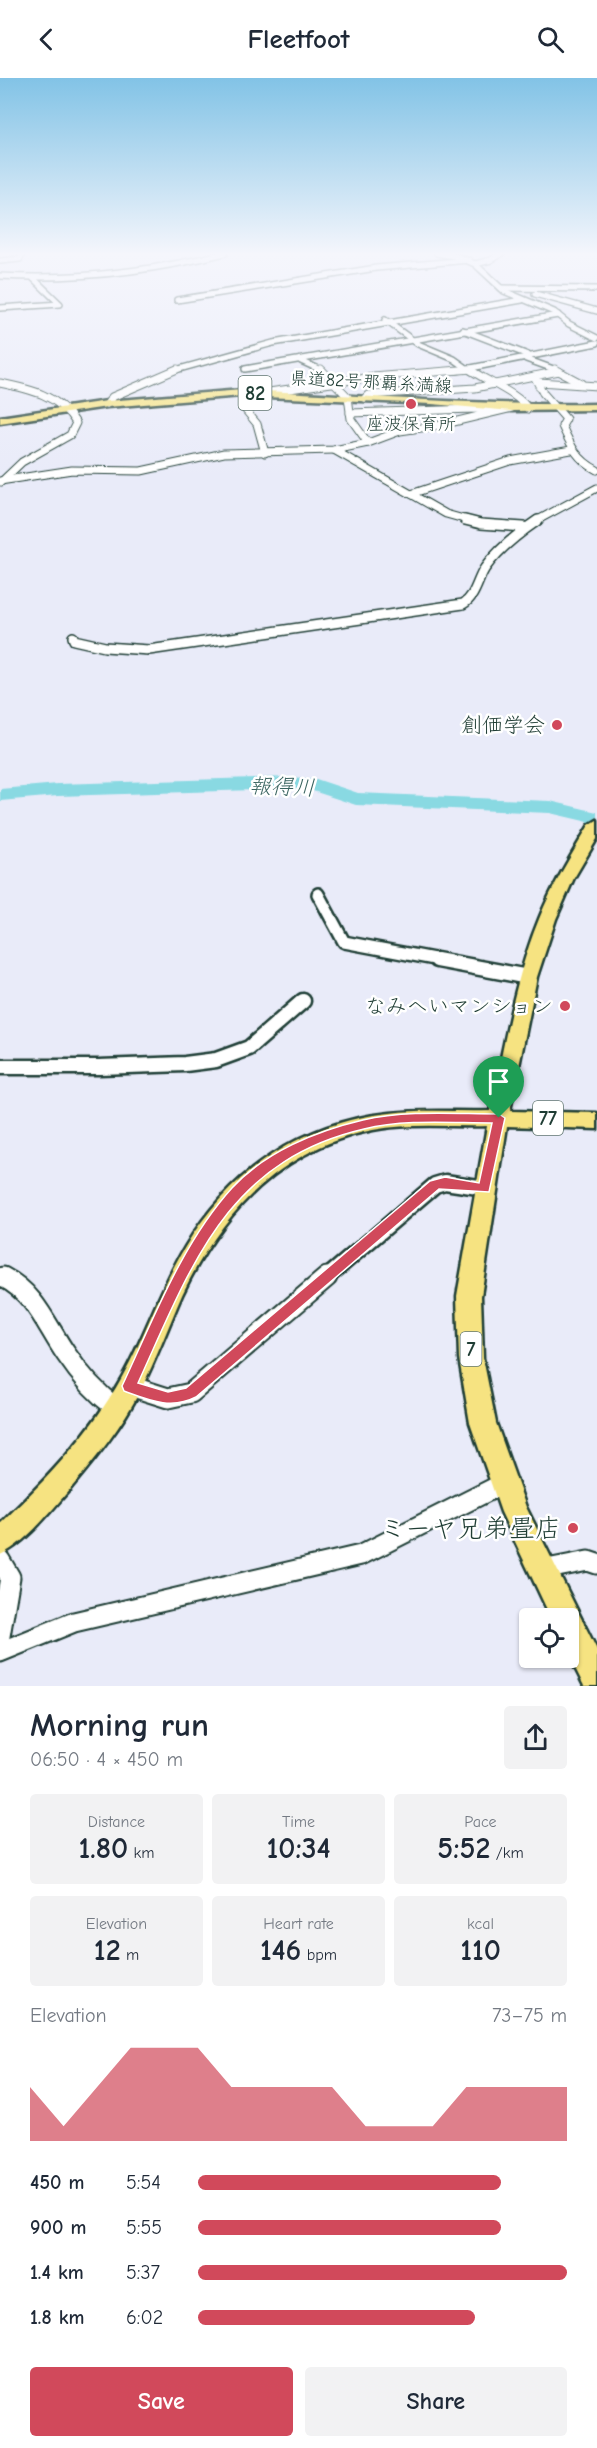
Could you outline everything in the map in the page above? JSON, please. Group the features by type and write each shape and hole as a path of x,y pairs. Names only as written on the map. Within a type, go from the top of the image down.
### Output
{"main road":[{"name":"県道82号那覇糸満線","path":"0,420 107,405 242,393 365,398 475,407 528,409 597,407"},
{"name":"7","path":"561,1608 504,1483 483,1423 471,1358 469,1296 484,1188 528,977 547,919 593,835"},
{"name":"77","path":"0,1542 70,1467 116,1408 130,1386 177,1282 202,1240 236,1192 265,1166 298,1147 363,1124 409,1119 499,1118 597,1121"},
{"path":"579,1645 597,1681"}],"street":[{"path":"107,405 112,397 169,370 256,346 359,328"},
{"path":"395,328 492,385 522,399 528,409"},
{"path":"244,369 475,328"},
{"path":"577,328 597,338"},
{"path":"463,330 517,350 528,356 526,359"},
{"path":"262,393 333,383 469,370 597,343"},
{"path":"526,359 559,371 581,383"},
{"path":"300,360 322,370 348,397 351,419 368,443"},
{"path":"365,398 536,379 559,371"},
{"path":"536,379 597,386"},
{"path":"536,379 543,393 566,419 562,426 571,450 583,463 597,470"},
{"path":"0,383 45,394 67,411 76,423 70,435 22,462 0,482"},
{"path":"242,393 243,407 257,424 265,453"},
{"path":"350,413 475,407 496,412"},
{"path":"0,482 72,470 141,471 215,455 334,450 368,443 400,431 441,425 512,408"},
{"path":"334,450 411,494 461,519 524,527"},
{"path":"411,494 519,457 542,452 571,450"},
{"path":"73,637 74,640 105,647 149,650 463,604 470,600 485,568 524,527 597,488"},
{"path":"318,894 344,942 528,977"},
{"path":"0,1067 99,1067 186,1064 216,1060 249,1048 303,1001"},
{"path":"130,1386 168,1398 181,1398 191,1393 435,1185 445,1182 484,1188"},
{"path":"0,1276 33,1296 64,1353 99,1395 116,1408"},
{"path":"0,1652 74,1622 361,1555 504,1483"},
{"path":"0,1560 10,1577 0,1636"},
{"path":"542,1570 588,1561 597,1564"}],"waterway":[{"name":"報得川","path":"0,795 58,790 290,783 316,785 356,799 550,807 597,818"}],"place":[{"name":"座波保育所","path":"411,404"},
{"name":"創価学会","path":"557,725"},
{"name":"なみへいマンション","path":"565,1006"},
{"name":"ミーヤ兄弟畳店","path":"573,1528"}],"route":[{"path":"499,1118 484,1188 445,1182 435,1185 191,1393 181,1398 168,1398 130,1386 177,1282 202,1240 236,1192 265,1166 298,1147 363,1124 400,1119 499,1118"}]}
